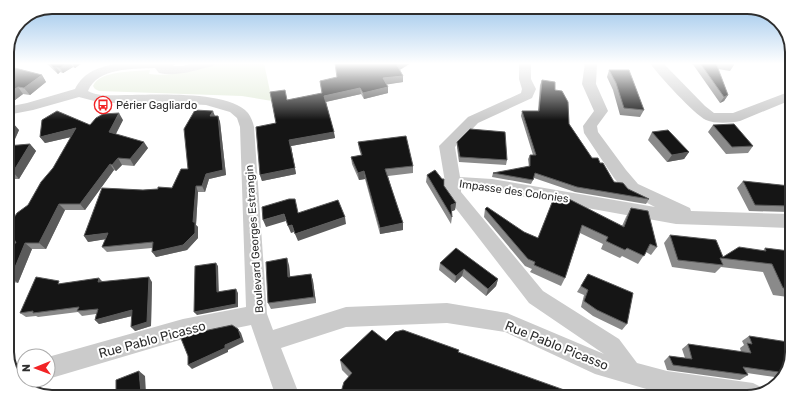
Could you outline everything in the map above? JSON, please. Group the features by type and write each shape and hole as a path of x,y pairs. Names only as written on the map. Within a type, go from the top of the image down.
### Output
{"street":[{"path":"14,110 81,92 82,85 85,82"},
{"path":"453,182 447,146 473,120 527,95 529,90 526,82"},
{"path":"589,82 601,111 590,126 592,133 620,174 632,188 693,218"},
{"path":"674,82 700,109 712,117 735,118 785,97"},
{"name":"Boulevard Georges Estrangin","path":"81,92 93,98 208,101 233,107 243,116 247,128 258,314 285,390"},
{"name":"Impasse des Colonies","path":"629,371 611,346 536,297 453,193 453,182 492,185 676,217 785,221"},
{"name":"Rue Pablo Picasso","path":"267,342 346,317 447,313 507,323 596,362 667,382 720,390"},
{"name":"Rue Pablo Picasso","path":"56,366 183,329 258,314"}],"green space":[{"path":"96,82 268,82 272,101 242,96 99,91 93,86"}],"building":[{"path":"14,82 33,82 24,88 18,87 14,90"},
{"path":"320,82 385,82 388,87 363,93 360,88 324,96 334,132 289,140 295,168 260,175 256,127 276,123 270,92 285,90 287,100 322,93"},
{"path":"542,82 555,82 555,90 562,91 568,102 569,124 592,158 598,158 600,163 603,163 614,182 623,183 628,189 649,199 577,187 535,173 533,180 493,173 530,166 530,155 536,155 522,111 539,111"},
{"path":"615,82 633,82 644,110 624,108"},
{"path":"713,82 723,82 728,95 724,97"},
{"path":"195,110 213,111 210,116 218,116 223,170 206,174 202,186 196,186 193,222 195,222 195,233 183,245 152,252 153,242 102,247 108,233 84,236 102,188 143,190 158,189 158,187 172,188 181,169 188,169 184,129"},
{"path":"57,111 90,125 96,118 103,114 119,113 109,132 144,142 130,159 118,158 112,165 110,164 80,204 59,204 39,243 25,243 14,270 14,243 16,243 14,239 14,218 17,213 28,205 41,182 53,168 76,128 40,137 42,120"},
{"path":"734,124 753,146 732,147 713,125"},
{"path":"470,129 505,132 507,160 460,157 457,142"},
{"path":"668,130 689,152 672,155 652,132"},
{"path":"406,136 413,166 385,169 403,223 380,228 364,171 358,173 351,157 362,155 358,142"},
{"path":"30,144 14,170 14,145"},
{"path":"435,170 442,179 444,179 444,186 456,203 451,205 452,217 427,175"},
{"path":"743,181 785,185 785,206 755,205"},
{"path":"555,195 563,196 624,227 631,208 648,211 657,247 650,244 644,256 627,248 625,250 606,241 608,237 582,225 565,278 534,265 535,262 528,259 485,209 487,207 524,232 538,238"},
{"path":"289,199 295,199 298,213 338,200 345,217 295,234 292,225 288,226 284,214 263,220 262,207"},
{"path":"670,235 716,240 723,257 739,247 766,251 765,248 785,250 785,288 783,288 772,264 720,258 723,265 678,260"},
{"path":"456,248 498,279 488,289 464,269 456,276 440,263"},
{"path":"287,258 288,277 311,274 314,297 268,303 266,262"},
{"path":"216,263 217,292 236,289 236,304 194,312 195,266"},
{"path":"588,274 633,293 627,324 597,310 584,301 588,290 581,286"},
{"path":"36,277 59,281 58,284 99,278 98,282 149,277 147,322 131,327 132,310 95,320 98,309 77,311 79,307 33,313 33,311 20,313"},
{"path":"232,325 238,329 241,338 225,345 225,348 188,365 188,356 180,336"},
{"path":"372,330 386,341 395,332 403,330 459,350 458,352 564,390 342,390 344,382 352,373 340,360"},
{"path":"749,336 785,342 785,357 779,372 743,367 748,375 673,365 669,356 692,359 688,344 751,353 747,343 752,344"},
{"path":"139,371 141,390 116,390 116,380"}],"place":[{"name":"Périer Gagliardo","path":"103,105"}]}
